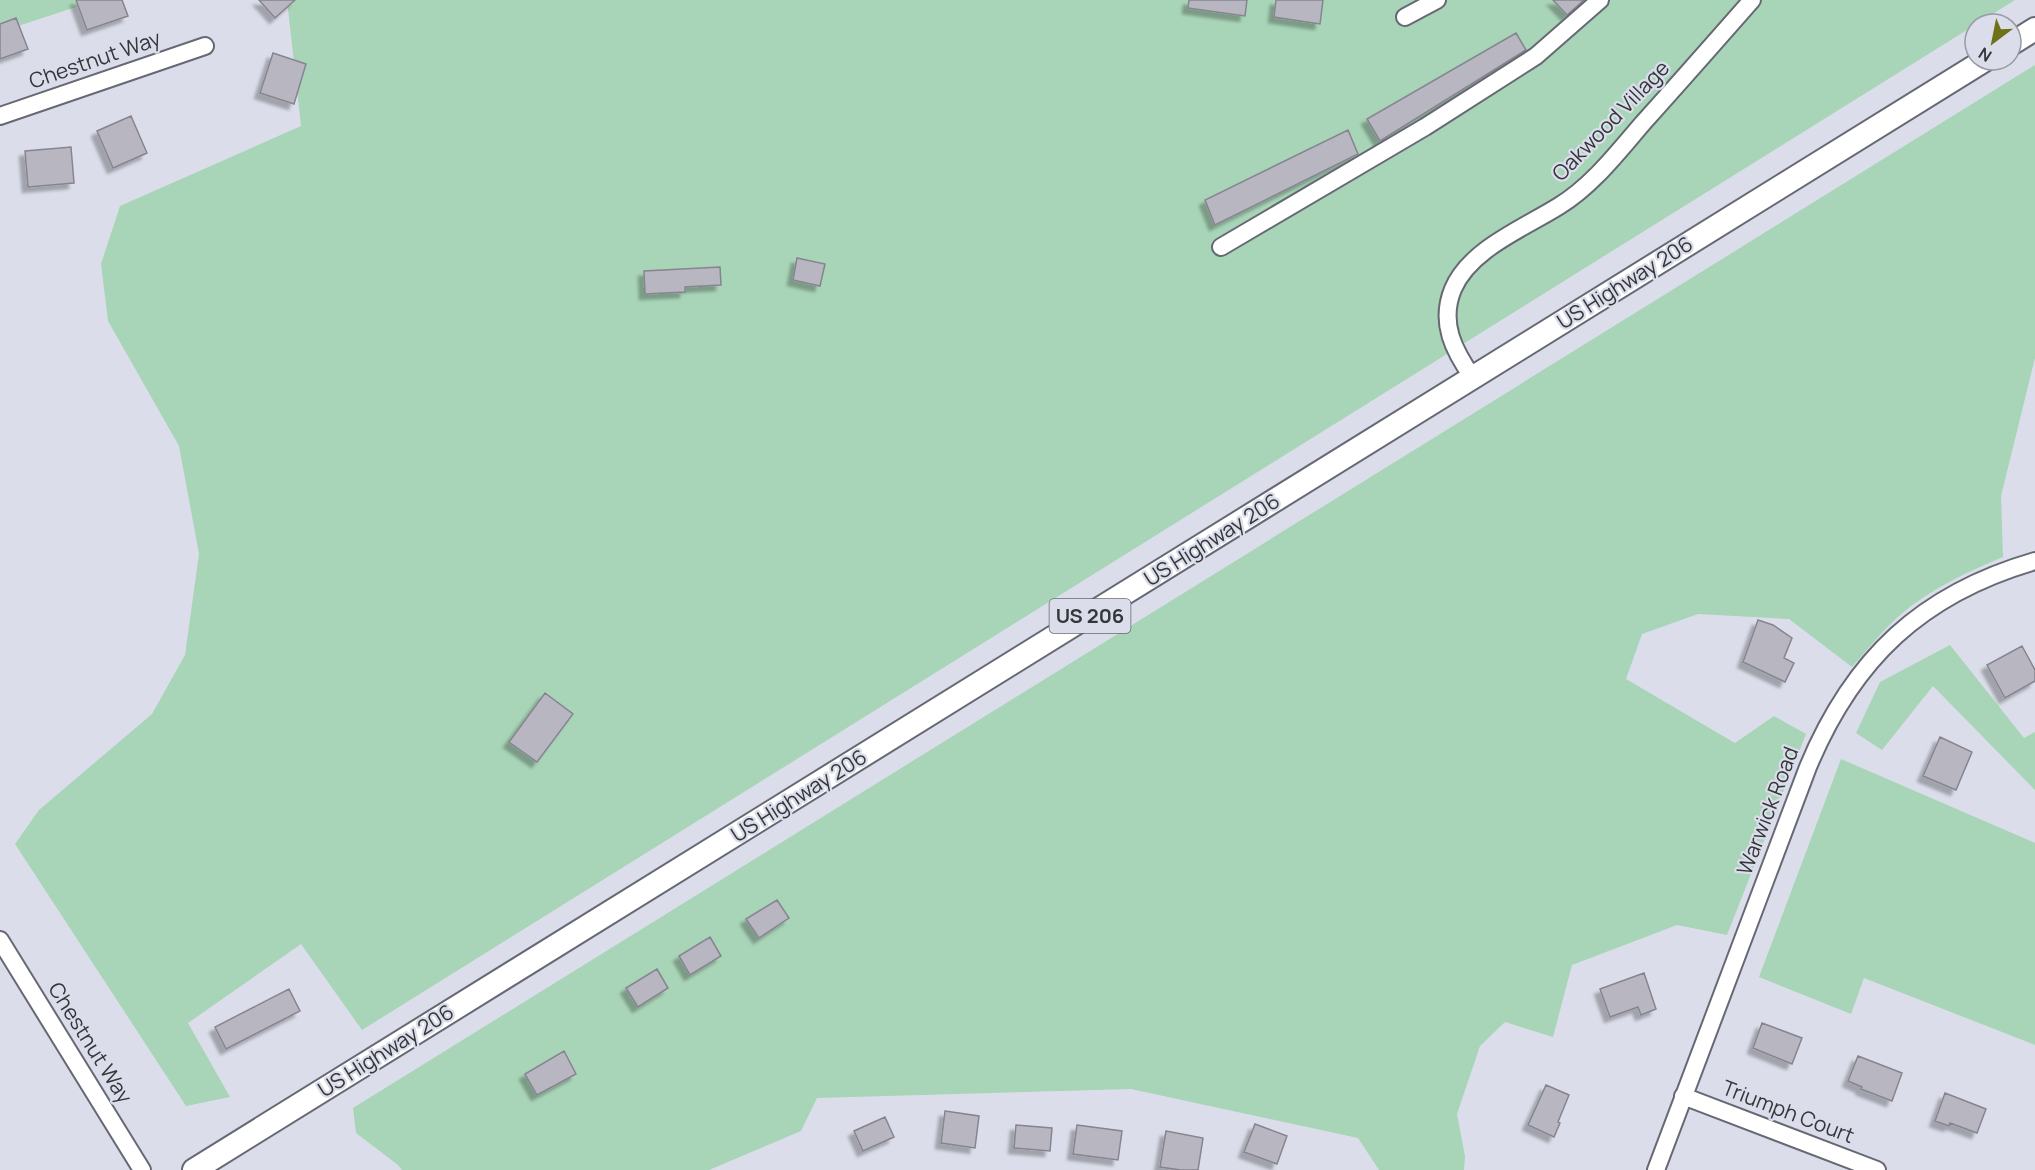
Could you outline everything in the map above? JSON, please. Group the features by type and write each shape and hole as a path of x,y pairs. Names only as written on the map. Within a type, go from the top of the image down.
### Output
{"highway":[{"name":"US Highway 206","path":"194,1170 1966,72"}],"street":[{"path":"1406,17 1437,0"},
{"path":"1221,247 1425,128 1536,56 1600,0"},
{"name":"Oakwood Village","path":"1473,378 1452,343 1448,322 1449,301 1456,283 1465,270 1495,244 1562,205 1585,186 1752,0"},
{"name":"Chestnut Way","path":"0,116 205,46"},
{"name":"Warwick Road","path":"1656,1170 1808,767 1821,736 1850,688 1894,636 1920,616 1978,580 2035,561"},
{"name":"Chestnut Way","path":"0,940 142,1170"},
{"name":"Triumph Court","path":"1683,1096 1877,1170"}],"green space":[{"path":"0,0 97,0 0,32"},
{"path":"287,0 2015,0 1996,12 1963,12 1963,32 362,1030 301,944 188,1023 230,1097 186,1106 15,844 39,810 152,714 185,655 199,554 179,446 108,321 101,264 120,206 301,126"},
{"path":"2035,65 2035,358 2001,496 2003,557 1948,582 1911,606 1887,628 1852,667 1789,619 1698,614 1642,634 1626,679 1735,743 1774,716 1806,734 1727,935 1677,925 1572,965 1553,1037 1505,1022 1480,1046 1457,1114 1465,1156 1464,1170 1379,1170 1358,1138 1131,1089 817,1098 801,1131 709,1170 402,1170 356,1133 353,1108"},
{"path":"1950,645 2024,738 2035,732 2035,790 1933,686 1882,750 1856,733 1880,682"},
{"path":"1841,759 2035,843 2035,1045 1864,978 1851,1014 1759,977"}],"building":[{"path":"76,0 122,0 128,16 87,30"},
{"path":"259,0 295,0 275,18"},
{"path":"1189,0 1247,0 1245,16 1188,8"},
{"path":"1276,0 1323,0 1320,24 1274,17"},
{"path":"1553,0 1584,0 1567,15"},
{"path":"16,18 28,49 0,59 0,24"},
{"path":"1516,33 1526,50 1380,141 1367,119"},
{"path":"273,53 306,64 294,104 260,93"},
{"path":"131,116 147,153 113,168 97,131"},
{"path":"1348,130 1358,154 1215,225 1205,200"},
{"path":"71,147 74,183 28,187 25,151"},
{"path":"797,258 825,264 820,286 793,280"},
{"path":"720,267 721,285 685,287 685,292 645,294 644,271"},
{"path":"1758,620 1773,625 1792,638 1784,658 1794,663 1785,682 1743,662"},
{"path":"2022,646 2035,670 2035,681 2005,698 1987,665"},
{"path":"545,693 573,714 537,762 509,742"},
{"path":"1940,737 1972,752 1956,790 1923,776"},
{"path":"777,900 789,918 759,938 746,919"},
{"path":"710,937 721,956 690,975 679,956"},
{"path":"657,969 668,988 638,1007 626,988"},
{"path":"1644,973 1656,1009 1641,1015 1638,1007 1610,1017 1600,989"},
{"path":"289,989 300,1011 226,1049 215,1027"},
{"path":"1762,1023 1802,1038 1792,1064 1753,1048"},
{"path":"564,1051 576,1074 537,1095 525,1074"},
{"path":"1858,1056 1902,1073 1892,1101 1861,1089 1862,1087 1848,1081"},
{"path":"1546,1085 1569,1095 1554,1137 1528,1125"},
{"path":"1945,1093 1986,1109 1977,1133 1950,1123 1949,1126 1935,1121"},
{"path":"945,1111 979,1116 975,1148 941,1143"},
{"path":"885,1117 894,1137 863,1151 854,1131"},
{"path":"1255,1124 1287,1136 1277,1164 1244,1152"},
{"path":"1016,1125 1052,1128 1050,1151 1014,1148"},
{"path":"1077,1125 1122,1131 1118,1160 1073,1154"},
{"path":"1166,1131 1203,1138 1198,1170 1160,1167"}]}
